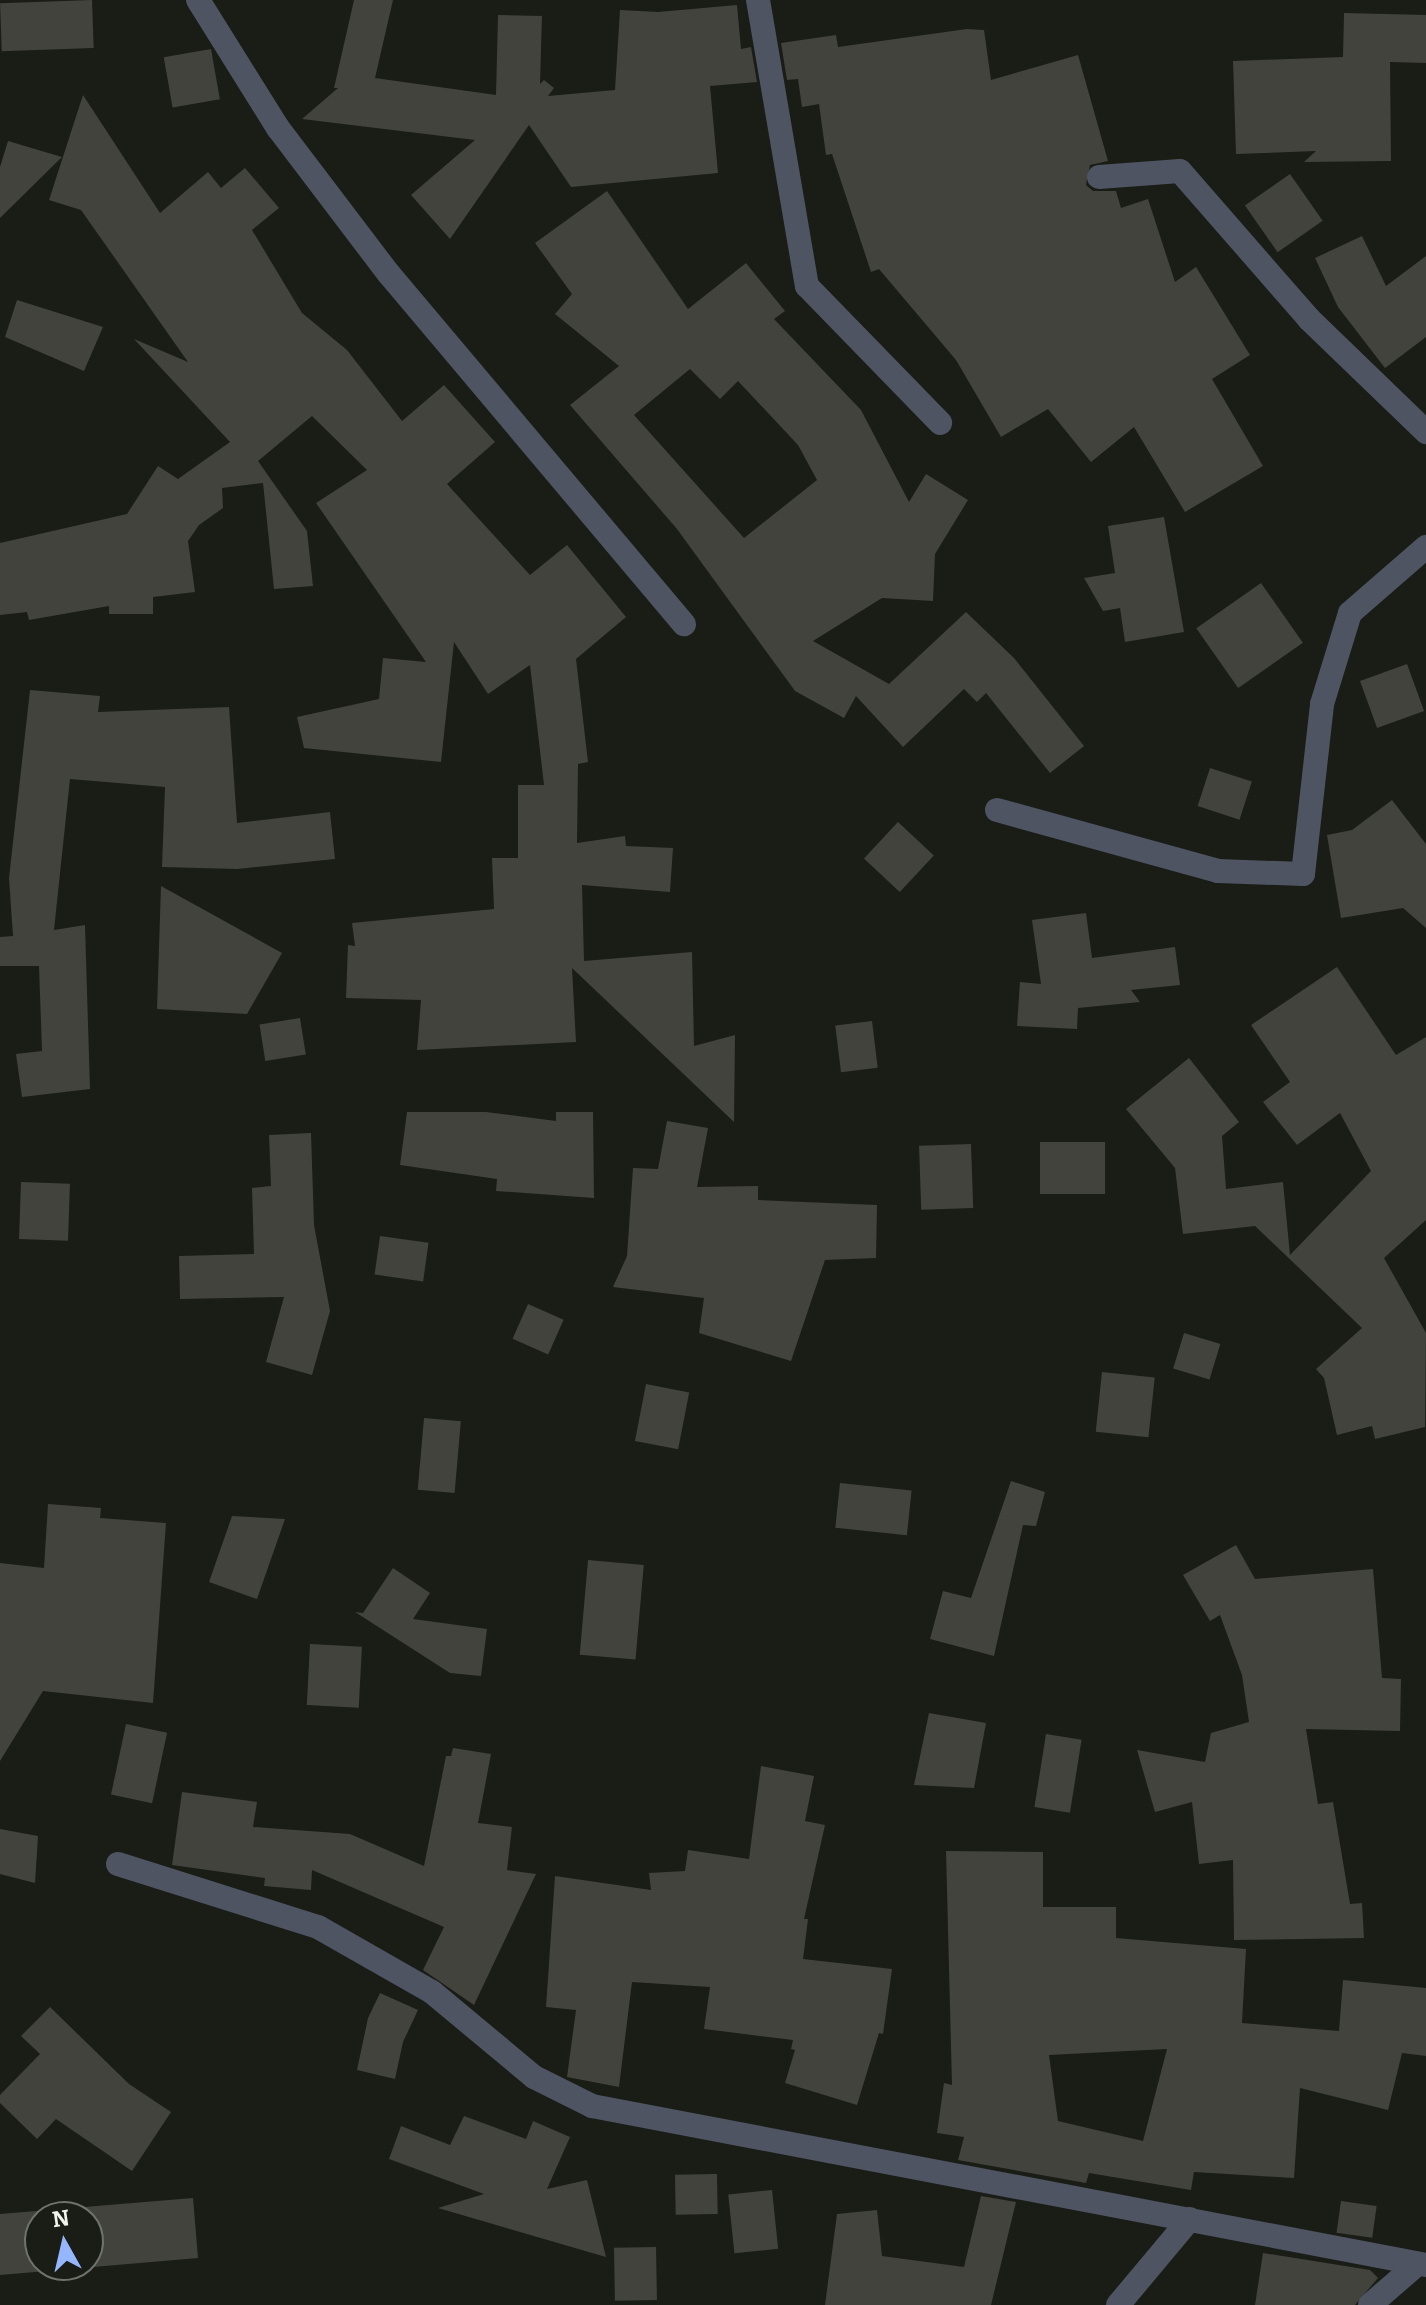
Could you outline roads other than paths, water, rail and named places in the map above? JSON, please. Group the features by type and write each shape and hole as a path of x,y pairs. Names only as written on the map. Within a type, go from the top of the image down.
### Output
{"street":[{"path":"198,0 278,128 389,274 684,624"},
{"path":"758,0 807,286 940,423"},
{"path":"1099,177 1180,171 1309,319 1426,432"},
{"path":"997,810 1218,871 1303,874 1322,704 1350,613 1426,547"},
{"path":"118,1864 318,1927 432,1992 534,2077 592,2106 1420,2265"},
{"path":"1118,2305 1190,2219"},
{"path":"1370,2305 1420,2265"}]}
